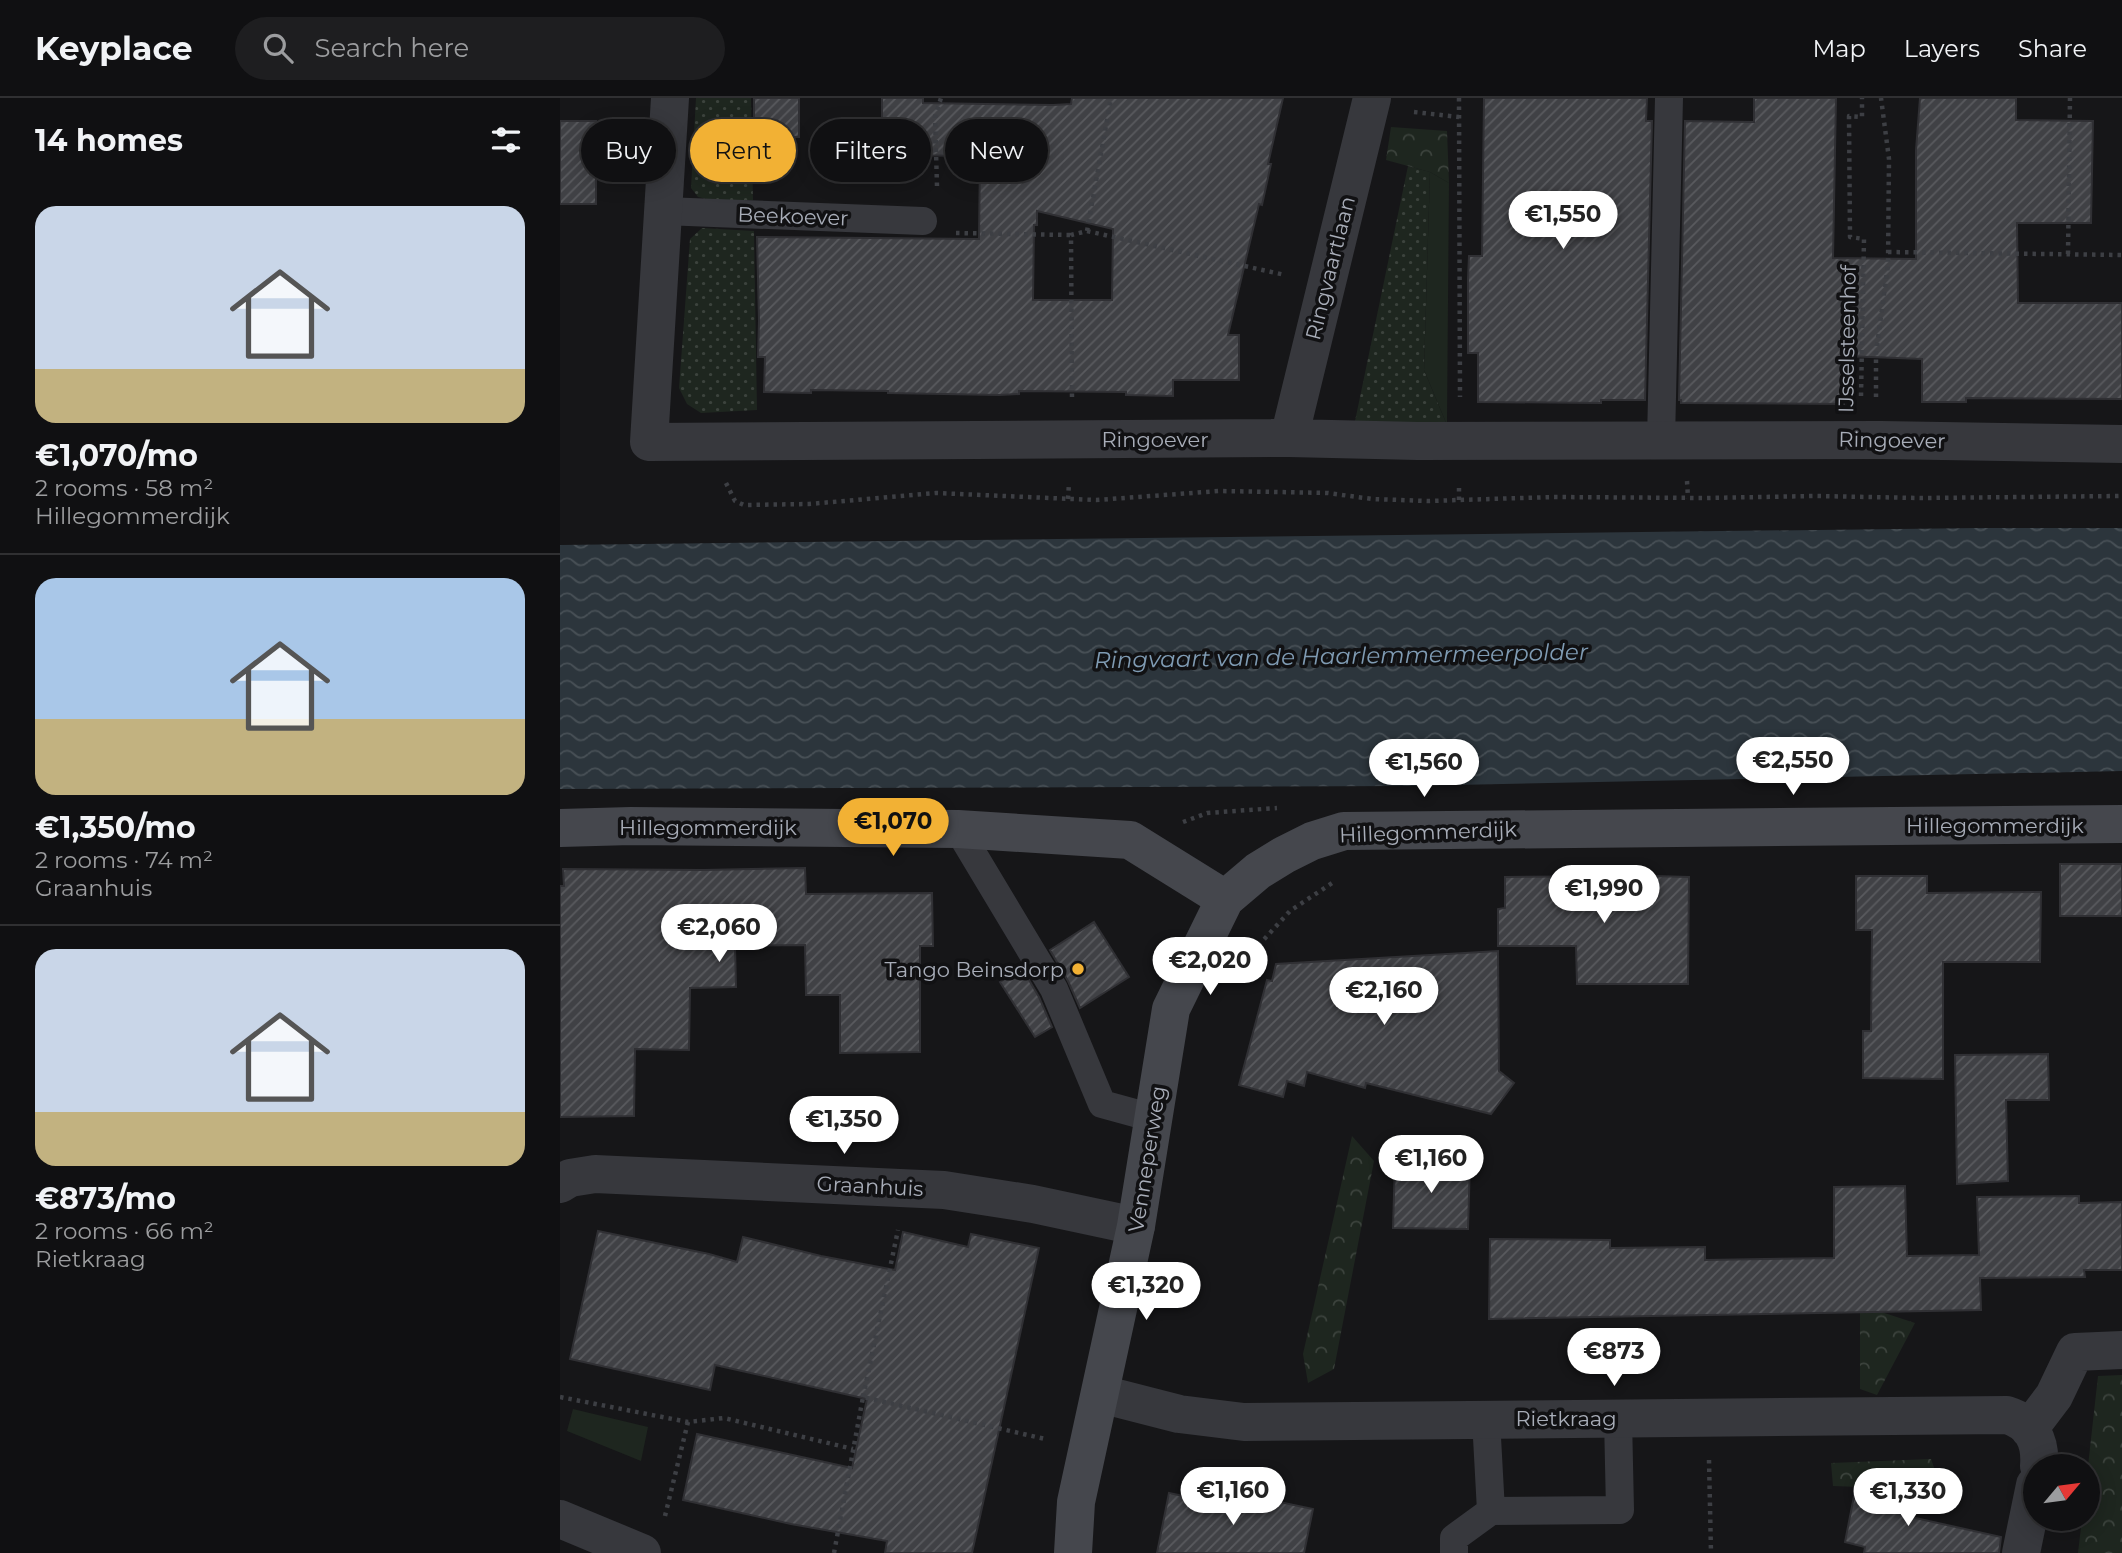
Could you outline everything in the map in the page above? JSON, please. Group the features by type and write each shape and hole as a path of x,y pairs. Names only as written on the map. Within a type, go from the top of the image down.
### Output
{"street":[{"path":"663,211 670,98"},
{"name":"Ringvaartlaan","path":"1289,438 1372,98"},
{"name":"Ringoever","path":"663,211 649,442 1289,438 1461,441 1871,440 2122,444"},
{"name":"Hillegommerdijk","path":"560,828 631,826 958,829 1130,840 1226,899 1258,871 1284,855 1312,841 1344,831 2122,824"},
{"name":"Venneperweg","path":"1073,1553 1076,1502 1136,1226 1171,1009 1226,899"},
{"name":"Graanhuis","path":"560,1184 570,1178 595,1174 944,1190 1034,1204 1136,1226"},
{"path":"2039,1454 2029,1429 2054,1396 2075,1352 2122,1350"},
{"name":"Rietkraag","path":"1101,1394 1179,1414 1244,1422 2007,1415 2018,1418 2029,1429"},
{"path":"560,1519 652,1540"},
{"path":"2021,1553 2026,1531"}],"lane":[{"path":"1661,440 1669,98"},
{"name":"Beekoever","path":"663,211 923,221"},
{"path":"958,829 1054,989 1102,1104 1153,1118"},
{"path":"1454,1553 1454,1538 1491,1511 1620,1510 1618,1418"},
{"path":"1486,1419 1491,1511"}],"path":[{"path":"938,195 935,117 941,98"},
{"path":"1087,231 1111,98"},
{"path":"1459,98 1459,500"},
{"name":"IJsselsteenhof","path":"1862,98 1862,117 1849,116 1850,237 1864,239 1871,440"},
{"path":"1871,440 1877,354 1888,265 1889,159 1881,98"},
{"path":"2068,254 2070,98"},
{"path":"952,233 1071,235 1087,231 1326,285"},
{"path":"1071,235 1072,439"},
{"path":"1888,252 2122,255"},
{"path":"725,441 722,464 726,486 736,501 744,505 809,504 936,493 1096,500 1219,491 1328,493 1428,502 1553,497 2122,496"},
{"path":"1239,969 1290,911 1336,880"},
{"path":"834,1553 863,1397 907,1188"},
{"path":"560,1397 688,1422 724,1418 853,1450"},
{"path":"863,1397 1088,1450"},
{"path":"1708,1418 1711,1553"},
{"path":"652,1540 688,1422"}],"green space":[{"path":"696,98 751,98 751,119 695,119"},
{"path":"1391,127 1447,131 1449,183 1430,172 1386,160"},
{"path":"1408,166 1430,172 1424,370 1447,425 1354,426"},
{"path":"1430,172 1449,183 1447,425 1424,370"},
{"path":"691,182 753,182 753,200 711,200 698,197 691,188"},
{"path":"702,228 754,231 757,410 701,413 687,404 679,388 690,239"},
{"path":"1352,1136 1374,1161 1334,1369 1308,1383 1303,1354"},
{"path":"1860,1305 1915,1323 1877,1395 1860,1389"},
{"path":"2122,1375 2122,1553 2078,1553 2081,1531 2100,1531 2100,1454 2089,1454 2098,1376"},
{"path":"573,1409 648,1427 641,1461 567,1431"},
{"path":"1931,1459 1942,1490 1833,1486 1831,1463"}],"water":[{"name":"Ringvaart van de Haarlemmermeerpolder","path":"2122,528 2122,771 1408,786 560,789 560,545"}],"building":[{"path":"754,98 799,98 799,137 796,137 796,119 754,119"},
{"path":"882,98 923,98 923,103 1053,105 1071,104 1072,98 1283,98 1262,205 1259,204 1228,335 1239,335 1239,380 1173,380 1173,396 1126,395 1126,392 1019,391 1019,394 999,395 811,390 811,393 764,392 765,357 758,357 757,237 979,239 980,182 1048,182 1048,119 945,119 945,156 931,156 931,119 882,119","holes":["1037,211 1113,229 1112,300 1033,300 1034,225 1037,225"]},
{"path":"1484,98 1647,98 1646,121 1652,121 1645,400 1601,400 1601,403 1478,402 1478,353 1468,353 1468,278 1469,256 1482,256"},
{"path":"1754,98 1836,98 1833,258 1916,259 1916,150 1920,98 2016,98 2016,120 2093,121 2091,223 2017,223 2018,303 2122,303 2122,399 1966,398 1966,402 1922,402 1922,359 1844,356 1844,404 1681,403 1685,121 1754,122"},
{"path":"560,121 581,121 581,182 596,182 596,204 560,204"},
{"path":"2060,864 2122,864 2122,916 2060,916"},
{"path":"805,868 806,894 932,893 933,946 920,946 920,1052 840,1053 840,995 806,995 805,945 735,946 736,987 690,988 689,1050 635,1049 634,1116 560,1117 560,886 564,886 563,869"},
{"path":"1856,876 1927,876 1927,893 2041,892 2040,962 1943,962 1943,1079 1863,1078 1863,1031 1871,1031 1872,930 1856,930"},
{"path":"1505,877 1689,877 1688,984 1577,984 1576,946 1498,946 1498,909 1505,908"},
{"path":"1094,922 1129,977 1080,1008 1050,950"},
{"path":"1498,951 1499,1071 1514,1083 1491,1114 1366,1083 1365,1088 1307,1072 1304,1086 1287,1081 1283,1097 1239,1085 1267,980 1272,981 1276,964"},
{"path":"1022,968 1052,1027 1035,1037 1000,982"},
{"path":"2048,1054 2049,1100 2006,1100 2008,1181 1957,1184 1955,1055"},
{"path":"1395,1161 1470,1163 1468,1229 1393,1228"},
{"path":"1905,1186 1907,1256 1979,1255 1977,1197 2079,1196 2079,1203 2122,1202 2122,1270 2084,1270 2085,1277 1980,1278 1981,1310 1489,1319 1490,1239 1610,1240 1610,1248 1705,1247 1705,1260 1834,1258 1834,1187"},
{"path":"598,1231 737,1262 743,1237 895,1270 903,1232 968,1247 971,1234 1039,1248 972,1553 885,1553 887,1541 791,1524 683,1500 697,1434 852,1468 867,1399 715,1365 710,1390 570,1359"},
{"path":"1918,1488 1911,1517 2001,1537 1999,1553 1864,1553 1865,1547 1845,1542 1855,1491"},
{"path":"1169,1493 1252,1510 1255,1497 1313,1509 1304,1553 1157,1553"}],"place":[{"name":"Tango Beinsdorp","path":"1078,969"}]}
